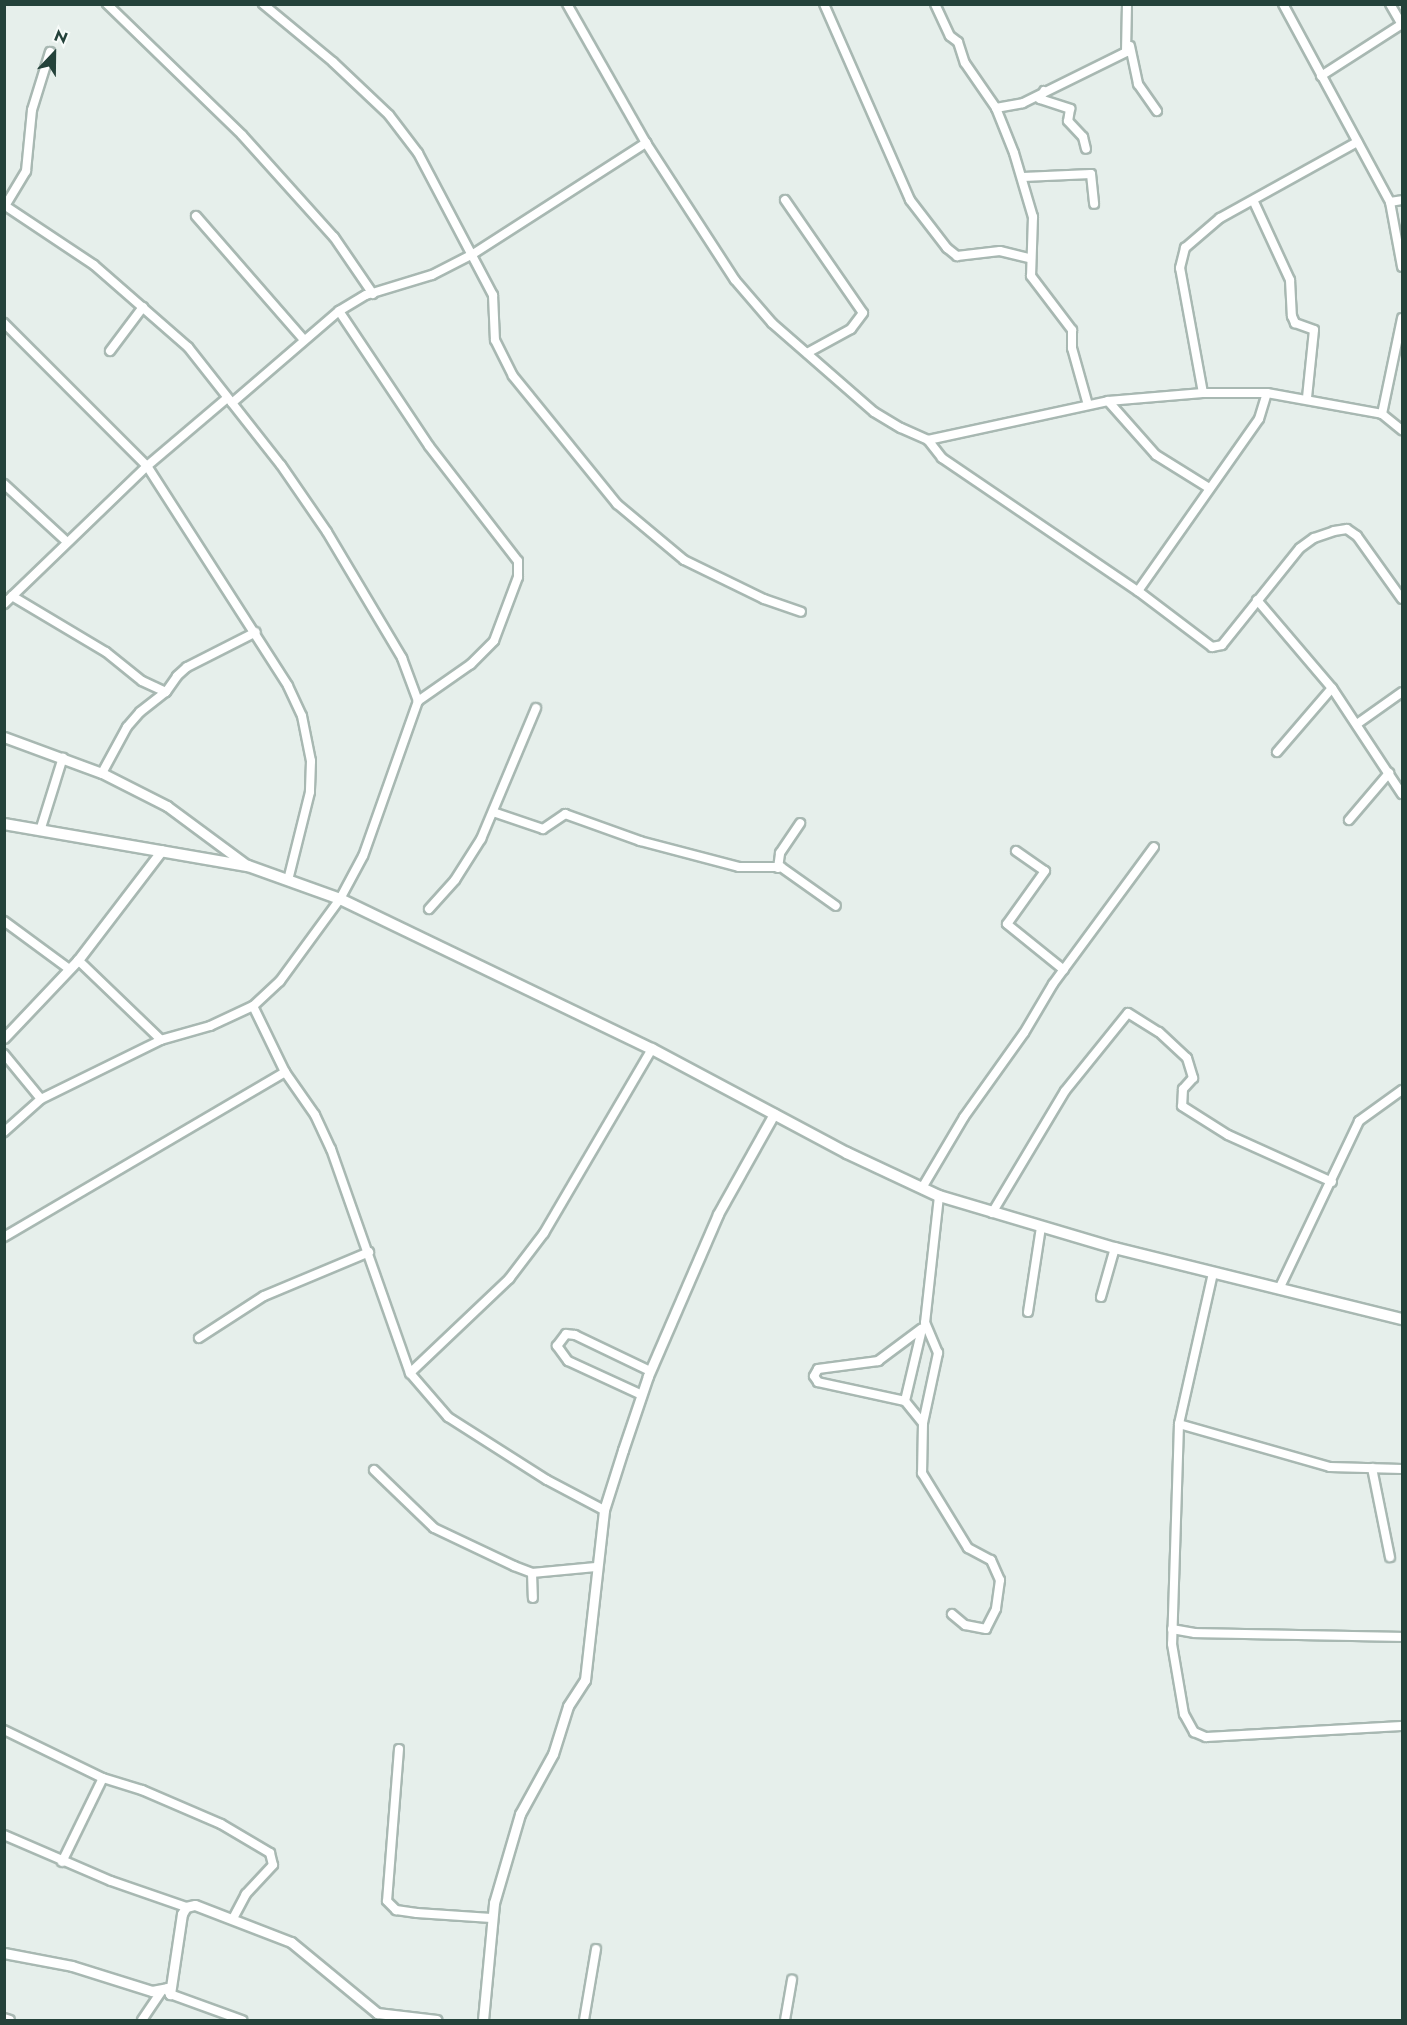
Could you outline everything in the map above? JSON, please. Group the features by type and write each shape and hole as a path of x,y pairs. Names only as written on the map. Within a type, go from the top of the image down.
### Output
{"main road":[{"path":"4,824 248,866 288,880 340,899 652,1048 774,1114 939,1196 1115,1248 1402,1319"}],"street":[{"path":"107,4 249,144 334,237 374,294"},
{"path":"263,4 333,62 389,115 429,170 494,295 495,340 513,376 617,504 684,560 764,599 801,612"},
{"path":"567,4 646,143 735,279 772,323 874,412 928,440 942,458 1217,647 1300,548 1314,538 1347,530 1357,536 1402,598"},
{"path":"824,4 910,200 946,248 957,256 1000,251 1031,259"},
{"path":"935,4 950,36 958,42 965,63 996,108 1023,177 1033,217 1031,259 1034,283 1072,330 1072,348 1088,405"},
{"path":"1127,4 1129,38 1138,84 1157,111"},
{"path":"1283,4 1390,202 1402,267"},
{"path":"1321,76 1402,25 1390,4"},
{"path":"996,108 1023,103 1044,89 1126,52 1129,38"},
{"path":"50,52 32,110 26,171 5,206 94,265 188,347 327,532 402,658 418,701"},
{"path":"1044,89 1040,99 1050,104 1056,101 1070,109 1068,121 1083,137 1086,149"},
{"path":"1203,393 1180,268 1185,248 1220,219 1358,142"},
{"path":"4,604 147,466 339,311 374,294 432,275 473,254 646,143"},
{"path":"1023,177 1091,174 1094,204"},
{"path":"785,200 863,313 851,329 807,353"},
{"path":"1390,202 1402,200"},
{"path":"1254,202 1290,280 1292,316 1295,323 1314,330 1307,398"},
{"path":"196,216 304,340"},
{"path":"110,351 142,307"},
{"path":"4,1132 41,1099 161,1040 210,1026 253,1006 303,955 340,899 363,856 418,701 471,664 494,641 518,577 518,561 429,446 339,311"},
{"path":"1382,414 1402,318"},
{"path":"4,323 147,466 256,632 302,716 311,761 310,792 288,880"},
{"path":"928,440 1108,401 1203,393 1267,393 1307,398 1382,414 1402,430"},
{"path":"1138,591 1259,419 1267,393"},
{"path":"1108,401 1156,455 1209,488"},
{"path":"4,484 66,542"},
{"path":"12,596 106,652 142,681 166,692"},
{"path":"1257,600 1332,688 1402,794"},
{"path":"102,773 127,727 140,712 166,692 187,667 256,632"},
{"path":"1276,752 1332,688"},
{"path":"1357,724 1402,692"},
{"path":"429,909 455,880 481,839 536,708"},
{"path":"4,736 102,773 167,806 248,866"},
{"path":"40,831 63,757"},
{"path":"1349,820 1389,773"},
{"path":"493,813 543,829 565,814 640,841 739,867 778,868 836,906"},
{"path":"778,868 780,853 800,823"},
{"path":"922,1188 964,1117 1064,970 1154,847"},
{"path":"4,1038 78,960 162,850"},
{"path":"1016,851 1045,871 1007,924 1064,970"},
{"path":"4,921 69,969"},
{"path":"78,960 161,1040"},
{"path":"253,1006 285,1072 315,1115 331,1149 410,1373 448,1417 547,1480 604,1510"},
{"path":"992,1213 1065,1091 1128,1013 1159,1032 1187,1058 1193,1078 1183,1089 1182,1106 1228,1135 1332,1182"},
{"path":"410,1373 509,1279 544,1233 652,1048"},
{"path":"4,1054 41,1099"},
{"path":"4,1237 285,1072"},
{"path":"1279,1289 1332,1182 1359,1121 1402,1090"},
{"path":"483,2020 491,1918 520,1814 553,1754 568,1706 583,1684 604,1510 650,1371 718,1214 774,1114"},
{"path":"905,1401 923,1326 939,1196"},
{"path":"1028,1312 1041,1227"},
{"path":"1101,1297 1115,1248"},
{"path":"199,1338 264,1296 369,1252"},
{"path":"1213,1273 1179,1424 1172,1629 1184,1714 1194,1731 1206,1737 1402,1726"},
{"path":"923,1326 879,1361 818,1369 814,1376 818,1382 905,1401 924,1423"},
{"path":"923,1326 938,1353 924,1423 922,1473 968,1548 991,1560 1000,1580 996,1608 986,1629 965,1625 952,1614"},
{"path":"642,1395 568,1361 557,1346 566,1334 575,1335 650,1371"},
{"path":"1179,1424 1330,1467 1402,1469"},
{"path":"1372,1468 1390,1557"},
{"path":"374,1470 434,1528 532,1573 596,1567"},
{"path":"532,1573 533,1598"},
{"path":"1172,1629 1195,1633 1402,1637"},
{"path":"4,1730 103,1778 142,1790 222,1824 273,1856 273,1864 246,1894 233,1918"},
{"path":"399,1749 387,1901 396,1910 491,1918"},
{"path":"62,1862 103,1778"},
{"path":"4,1835 62,1862 186,1906 195,1905 233,1918 291,1942 382,2018 437,2020"},
{"path":"142,2020 166,1992 186,1906"},
{"path":"584,2020 596,1949"},
{"path":"4,1953 72,1966 152,1991 166,1992 242,2020"},
{"path":"785,2020 792,1980"},
{"path":"4,2018 10,2020"}]}
